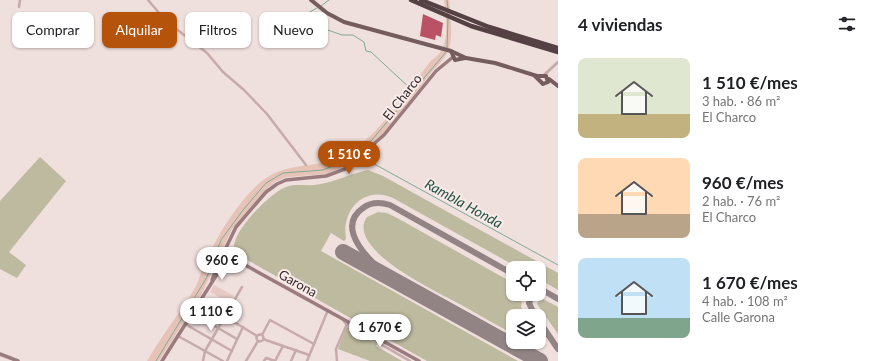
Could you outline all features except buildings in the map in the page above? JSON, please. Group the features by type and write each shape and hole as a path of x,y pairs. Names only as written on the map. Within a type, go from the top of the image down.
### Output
{"highway":[{"path":"411,0 513,40 558,52"},
{"path":"421,0 444,13"},
{"path":"452,16 558,48"}],"main road":[{"path":"311,0 327,13 344,22 442,48 451,51 457,57 499,64 542,78 548,78 557,85"},
{"name":"El Charco","path":"227,261 224,256 225,248 236,226 266,192 277,184 286,180 326,176 345,168 384,135 433,74 447,62 457,57"},
{"path":"542,78 543,84 546,83 557,85"},
{"path":"546,83 548,78"},
{"path":"224,256 222,261 237,262"},
{"path":"224,256 237,262"},
{"path":"162,361 200,302 224,256"},
{"path":"207,290 227,261"},
{"name":"Garona","path":"237,262 328,310 342,318 347,323 418,361"},
{"path":"0,354 18,361"}],"street":[{"path":"18,7 20,0"},
{"path":"149,0 165,20 207,54 223,72 244,90 267,114 306,165"},
{"path":"542,78 558,62"},
{"path":"548,78 550,71"},
{"path":"203,361 205,351 242,287"},
{"path":"200,302 257,336 262,335"},
{"path":"307,361 328,310"},
{"path":"192,313 237,339"},
{"path":"263,339 262,335 270,320 314,344"},
{"path":"338,361 336,349 347,323 410,361"},
{"path":"185,324 232,351"},
{"path":"227,361 243,327"},
{"path":"177,336 223,361"},
{"path":"257,336 258,341"},
{"path":"246,361 258,341 263,339 309,355"},
{"path":"265,359 275,361 283,346"},
{"path":"291,361 296,350"}],"shaded area":[{"path":"40,157 66,181 9,252 26,265 17,278 0,269 0,201"},
{"path":"368,170 383,176 536,261 506,261 393,198 382,195 373,195 364,198 357,203 351,210 347,219 345,228 346,239 344,241 331,233 321,251 518,361 427,361 235,253 234,246 243,227 250,217 277,192 291,186 321,184"},
{"path":"378,212 387,213 506,279 506,301 522,301 522,309 506,309 506,330 411,278 379,254 368,242 364,229 367,217"},
{"path":"546,266 558,273 558,290 546,283"},
{"path":"214,285 234,296 230,303 210,292"},
{"path":"538,301 546,301 558,307 558,334 546,317 546,309 540,309 537,304"},
{"path":"348,327 402,361 370,361 338,349 346,328"}],"sand":[{"path":"444,0 449,0 451,32 450,44 446,55 386,131 345,166 326,174 287,177 275,182 265,190 232,229 201,295 159,361 147,361 195,288 211,249 237,207 253,189 270,175 279,171 327,162 350,152 363,143 388,117 444,46 446,33 446,12"}],"waterway":[{"path":"321,6 329,0"},
{"path":"447,0 448,9"},
{"path":"317,8 308,13 322,28 342,35 353,35 364,42 366,51 371,52 412,90"},
{"path":"447,49 448,18"},
{"path":"156,361 207,277 221,240 243,210 266,183 283,173 323,170 345,161 371,141 446,52"},
{"name":"Rambla Honda","path":"349,158 356,157"},
{"name":"Rambla Honda","path":"361,158 558,265"}],"taxiway":[{"path":"390,278 366,255 354,236 352,226 355,216 363,208 372,204 383,203 390,205 506,270"},
{"path":"546,292 558,299"},
{"path":"530,301 529,303 532,309"},
{"path":"546,331 558,349"}],"runway":[{"path":"343,252 540,361"}]}
